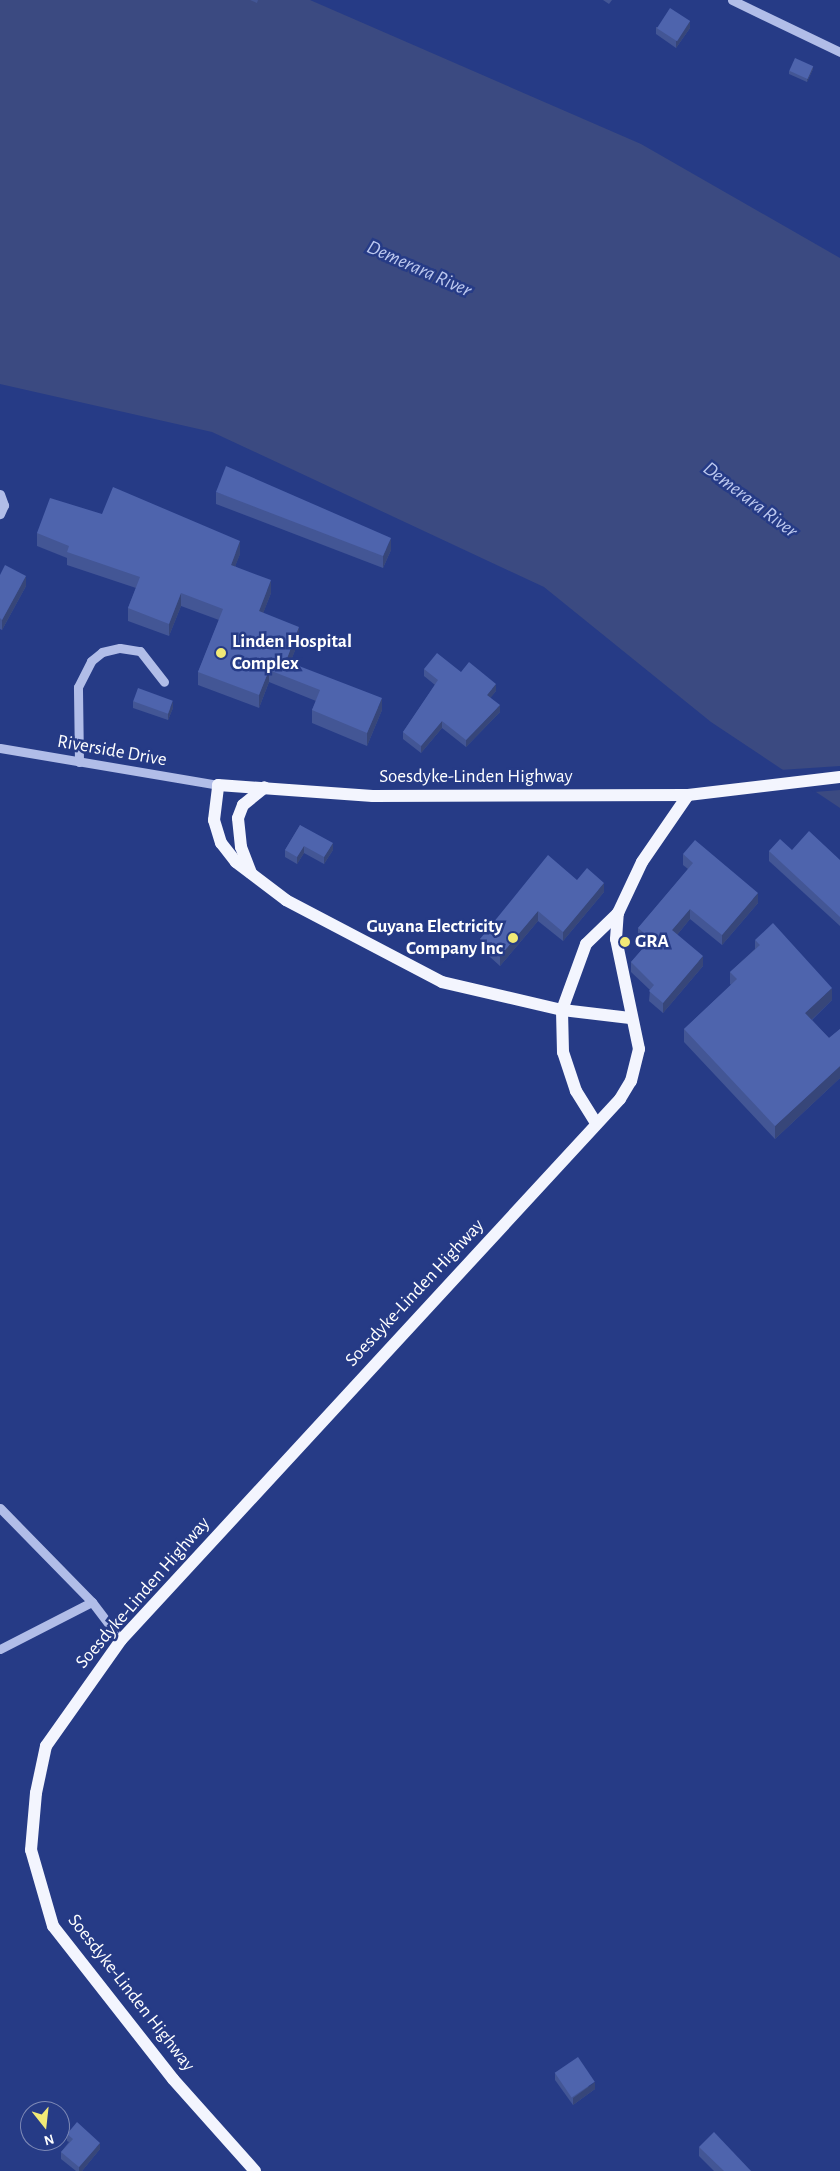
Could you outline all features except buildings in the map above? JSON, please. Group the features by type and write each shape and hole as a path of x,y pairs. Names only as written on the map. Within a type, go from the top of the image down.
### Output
{"main road":[{"name":"Soesdyke-Linden Highway","path":"218,785 373,796 688,795 778,782 840,778"},
{"path":"218,785 214,820 221,843 251,873 294,904 442,982 562,1010 630,1018"},
{"path":"251,873 242,847 238,818 243,805 265,787"},
{"name":"Soesdyke-Linden Highway","path":"596,1123 576,1091 563,1052 562,1010 586,944 618,913 642,862 688,795"},
{"name":"Soesdyke-Linden Highway","path":"255,2171 173,2079 54,1926 38,1884 31,1850 36,1793 46,1746 121,1640 596,1123 631,1081 639,1049 630,1018 616,939 618,913"}],"street":[{"path":"732,0 840,52"},
{"path":"0,494 4,505 0,514"},
{"path":"79,762 78,687 91,662 102,652 120,648 140,650 164,682"},
{"name":"Riverside Drive","path":"0,748 218,785"},
{"path":"0,1508 92,1602 121,1640"},
{"path":"0,1649 92,1602"}],"water":[{"name":"Demerara River","path":"0,0 310,0 641,144 840,258 840,808 711,722 544,587 212,432 0,384"}],"pier":[{"path":"840,766 840,790 814,792 780,770"}],"place":[{"name":"Linden Hospital Complex","path":"221,653"},
{"name":"Guyana Electricity Company Inc","path":"513,938"},
{"name":"GRA","path":"625,942"}]}
